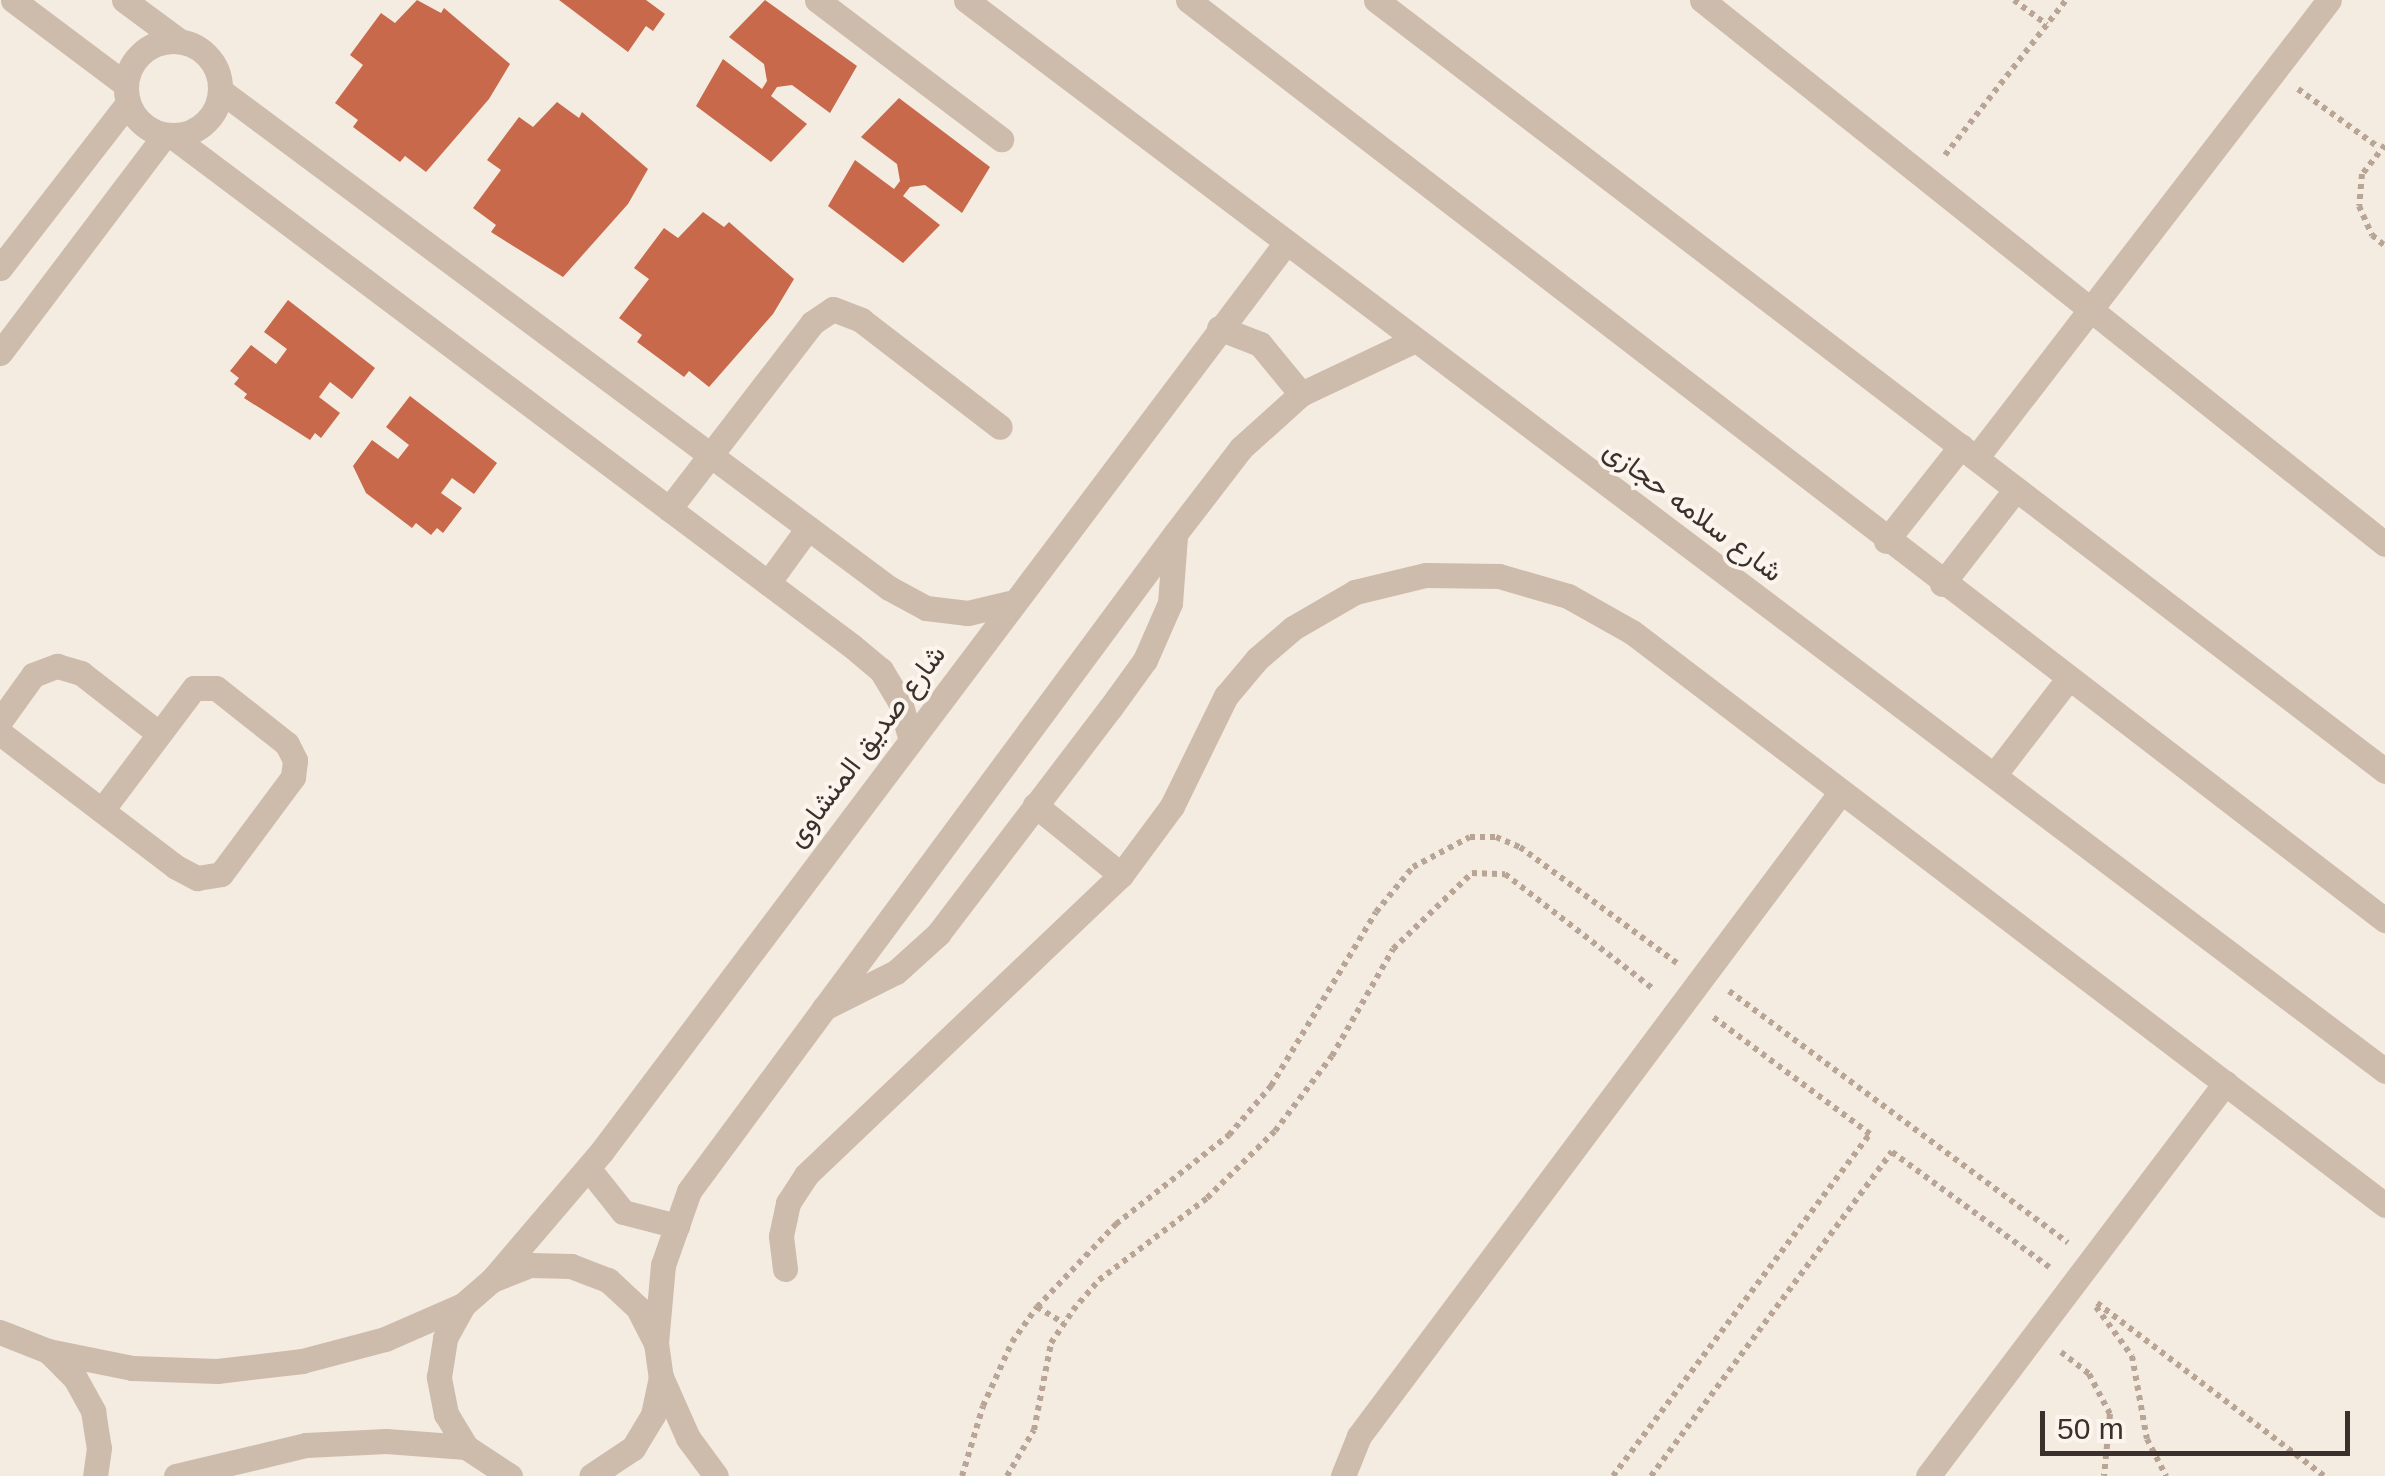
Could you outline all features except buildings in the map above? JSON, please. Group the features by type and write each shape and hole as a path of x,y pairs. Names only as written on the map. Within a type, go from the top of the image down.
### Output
{"street":[{"path":"13,0 126,94 149,129 169,135 880,670 900,702 910,738"},
{"path":"0,353 169,135 196,130 214,114 221,91 217,67 201,48 178,40 124,0"},
{"path":"816,0 1000,140"},
{"name":"شارع سلامه حجازى","path":"966,0 2385,1071"},
{"path":"1188,0 1886,541 2385,920"},
{"path":"1376,0 2385,771"},
{"path":"1702,0 1929,175 2385,544"},
{"path":"1886,541 1969,452 2091,308 2329,0"},
{"path":"0,268 126,94 133,60 153,44 178,40"},
{"path":"221,91 808,528 926,608 968,613 1009,603"},
{"name":"شارع صديق المنشاوى","path":"464,1305 492,1280 588,1168 1009,603 1285,244"},
{"path":"669,509 812,322 834,309 861,320 1000,427"},
{"path":"1220,328 1260,344 1301,394"},
{"path":"591,1476 633,1448 653,1415 660,1377 656,1343 663,1265 689,1191 721,1142 1242,448 1301,394 1414,340"},
{"path":"1942,584 2016,489"},
{"path":"768,583 808,528"},
{"path":"820,1010 916,956 1145,660 1170,604 1175,534"},
{"path":"785,1270 780,1236 788,1203 806,1175 1121,875 1172,806 1226,696 1257,660 1293,628 1355,592 1426,575 1499,576 1568,596 1632,632 2385,1205"},
{"path":"0,721 34,675 57,666 81,673 158,734"},
{"path":"1995,774 2068,679"},
{"path":"0,733 186,874 209,878 221,874 296,768 287,744 216,688 194,688 102,810"},
{"path":"1343,1476 1359,1436 1696,992 1841,792"},
{"path":"1035,805 1121,875"},
{"path":"1928,1476 2224,1083"},
{"path":"588,1168 623,1212 677,1226"},
{"path":"492,1280 530,1265 583,1270 608,1280 638,1308 656,1343"},
{"path":"1,1332 48,1351 132,1368 251,1367 385,1339 464,1305"},
{"path":"464,1305 445,1338 439,1376 446,1414 466,1447 510,1476"},
{"path":"48,1351 75,1378 92,1411 99,1448 95,1476"},
{"path":"660,1377 688,1438 716,1476"},
{"path":"176,1476 306,1445 386,1441 466,1447"}],"path":[{"path":"2014,0 2047,25"},
{"path":"1929,175 2066,0"},
{"path":"2274,72 2382,146 2362,174 2359,206 2372,235 2385,246"},
{"path":"962,1476 983,1406 1037,1306 1116,1224 1229,1135 1308,1035 1399,880 1445,846 1496,837 1520,847 1870,1134 1612,1476"},
{"path":"1008,1476 1034,1430 1038,1384 1064,1322 1099,1280 1207,1198 1274,1131 1332,1056 1392,949 1472,873 1505,874 1696,992 2091,1260"},
{"path":"1651,1476 1892,1152 2324,1476"},
{"path":"2073,1284 2118,1330 2132,1356 2147,1439 2166,1476"},
{"path":"1037,1306 1064,1322"},
{"path":"2037,1332 2102,1392 2112,1436 2104,1476"}]}
